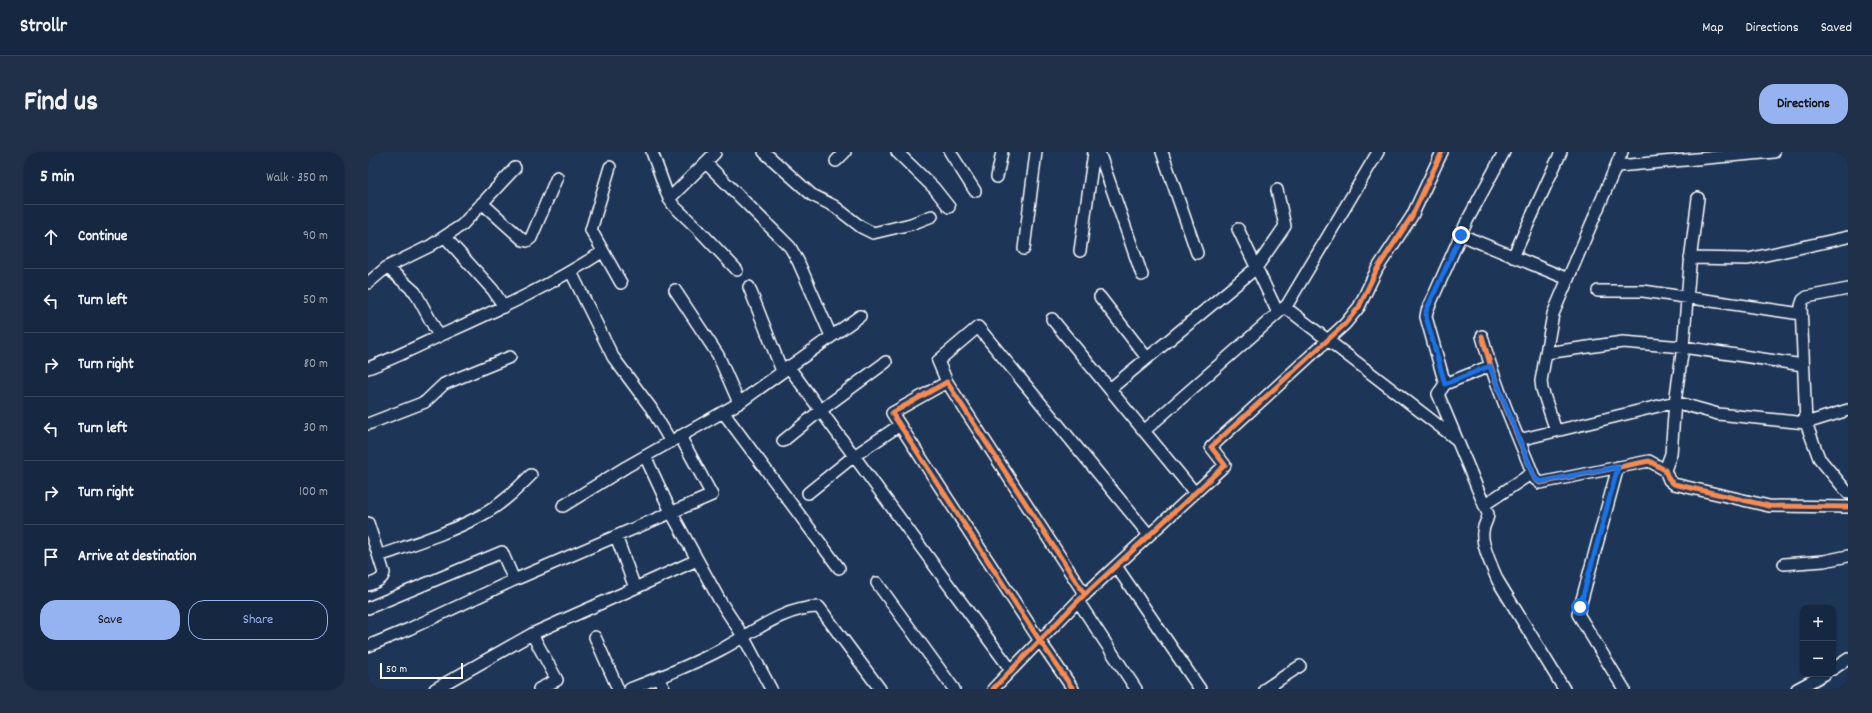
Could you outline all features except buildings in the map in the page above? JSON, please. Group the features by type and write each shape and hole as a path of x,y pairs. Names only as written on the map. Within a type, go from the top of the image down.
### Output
{"street":[{"path":"652,152 669,199 737,270"},
{"path":"764,152 812,195 834,206 861,227 873,233 911,224 932,216"},
{"path":"836,161 845,152"},
{"path":"897,152 934,188 949,207"},
{"path":"950,152 975,190"},
{"path":"997,177 1002,152"},
{"path":"1024,249 1036,152"},
{"path":"1080,251 1094,152"},
{"path":"1099,152 1142,275"},
{"path":"1162,152 1197,253"},
{"path":"1144,431 1281,310 1378,152"},
{"path":"996,688 1011,670 1081,598 1225,465 1211,447 1326,339 1345,324 1359,306 1377,269 1412,216 1442,152"},
{"path":"1445,384 1426,317 1426,311 1461,235 1504,152"},
{"path":"1513,257 1562,152"},
{"path":"1556,431 1542,389 1541,381 1553,314 1618,166 1622,152"},
{"path":"1618,166 1774,152"},
{"path":"669,199 707,164 715,153"},
{"path":"707,164 790,247 798,261 831,336"},
{"path":"610,166 591,230 602,252 621,283"},
{"path":"368,282 387,267 430,246 462,225 515,168"},
{"path":"482,203 523,240 527,241 531,238 557,177"},
{"path":"1110,389 1256,268 1285,226 1277,190"},
{"path":"1698,198 1690,258 1683,347 1675,402 1670,454 1665,470 1669,480 1674,484 1769,506 1848,507"},
{"path":"1238,228 1256,268 1281,310 1326,339 1457,439"},
{"path":"1461,235 1568,279"},
{"path":"445,237 493,290 504,307"},
{"path":"1690,258 1748,259 1848,237"},
{"path":"368,368 395,358 504,307 571,272 602,252"},
{"path":"387,267 415,292 440,336"},
{"path":"368,646 409,629 514,580 712,495 676,439 613,357 571,272"},
{"path":"749,287 785,369 821,410 1011,670"},
{"path":"1848,289 1807,297 1802,300 1806,423 1819,458 1848,494"},
{"path":"675,290 718,355 739,403"},
{"path":"1598,291 1644,291 1802,314"},
{"path":"1100,297 1147,358"},
{"path":"563,506 645,456 739,403 860,316"},
{"path":"1052,319 1194,493"},
{"path":"1136,689 947,382 938,361 978,327 1149,535"},
{"path":"1482,336 1490,366 1535,479 1540,482 1546,482 1648,461 1665,470"},
{"path":"1546,353 1623,342 1683,347 1804,365"},
{"path":"368,424 425,402 444,384 510,357"},
{"path":"782,441 886,362"},
{"path":"1490,366 1445,384 1438,394 1488,514 1488,520 1483,530 1483,538 1498,581 1564,689"},
{"path":"947,382 892,413 1040,641 1073,689"},
{"path":"1519,440 1675,402 1718,414 1806,423 1848,410"},
{"path":"723,412 839,568"},
{"path":"808,492 854,456 900,425"},
{"path":"645,456 672,512 720,601 743,636 771,689"},
{"path":"1618,467 1578,614 1624,689"},
{"path":"1484,505 1532,473"},
{"path":"379,556 429,539 482,515 512,494 531,475"},
{"path":"368,523 370,538 379,556 384,573 383,577 368,585"},
{"path":"616,536 635,588"},
{"path":"368,608 502,552 514,580"},
{"path":"1784,564 1848,556"},
{"path":"435,689 532,634 698,560"},
{"path":"1116,566 1200,689"},
{"path":"877,583 954,689"},
{"path":"630,689 688,666 788,613 810,607 819,607 880,689"},
{"path":"532,634 557,680 539,689"},
{"path":"595,637 618,689"},
{"path":"1836,667 1848,659"},
{"path":"1265,689 1300,666"},
{"path":"1797,689 1819,677"},
{"path":"658,678 664,689"}],"cycle path":[{"path":"993,689 1078,601 1225,465 1211,447 1345,324 1359,307 1377,269 1412,216 1442,152"},
{"path":"1482,336 1506,409 1535,479 1540,483 1649,461 1665,470 1669,480 1674,484 1769,506 1848,507"},
{"path":"1073,689 1040,641 892,413 947,382 1085,595"}],"route":[{"path":"1461,235 1426,311 1426,317 1445,384 1490,366 1535,479 1540,482 1618,467 1580,607"}]}
